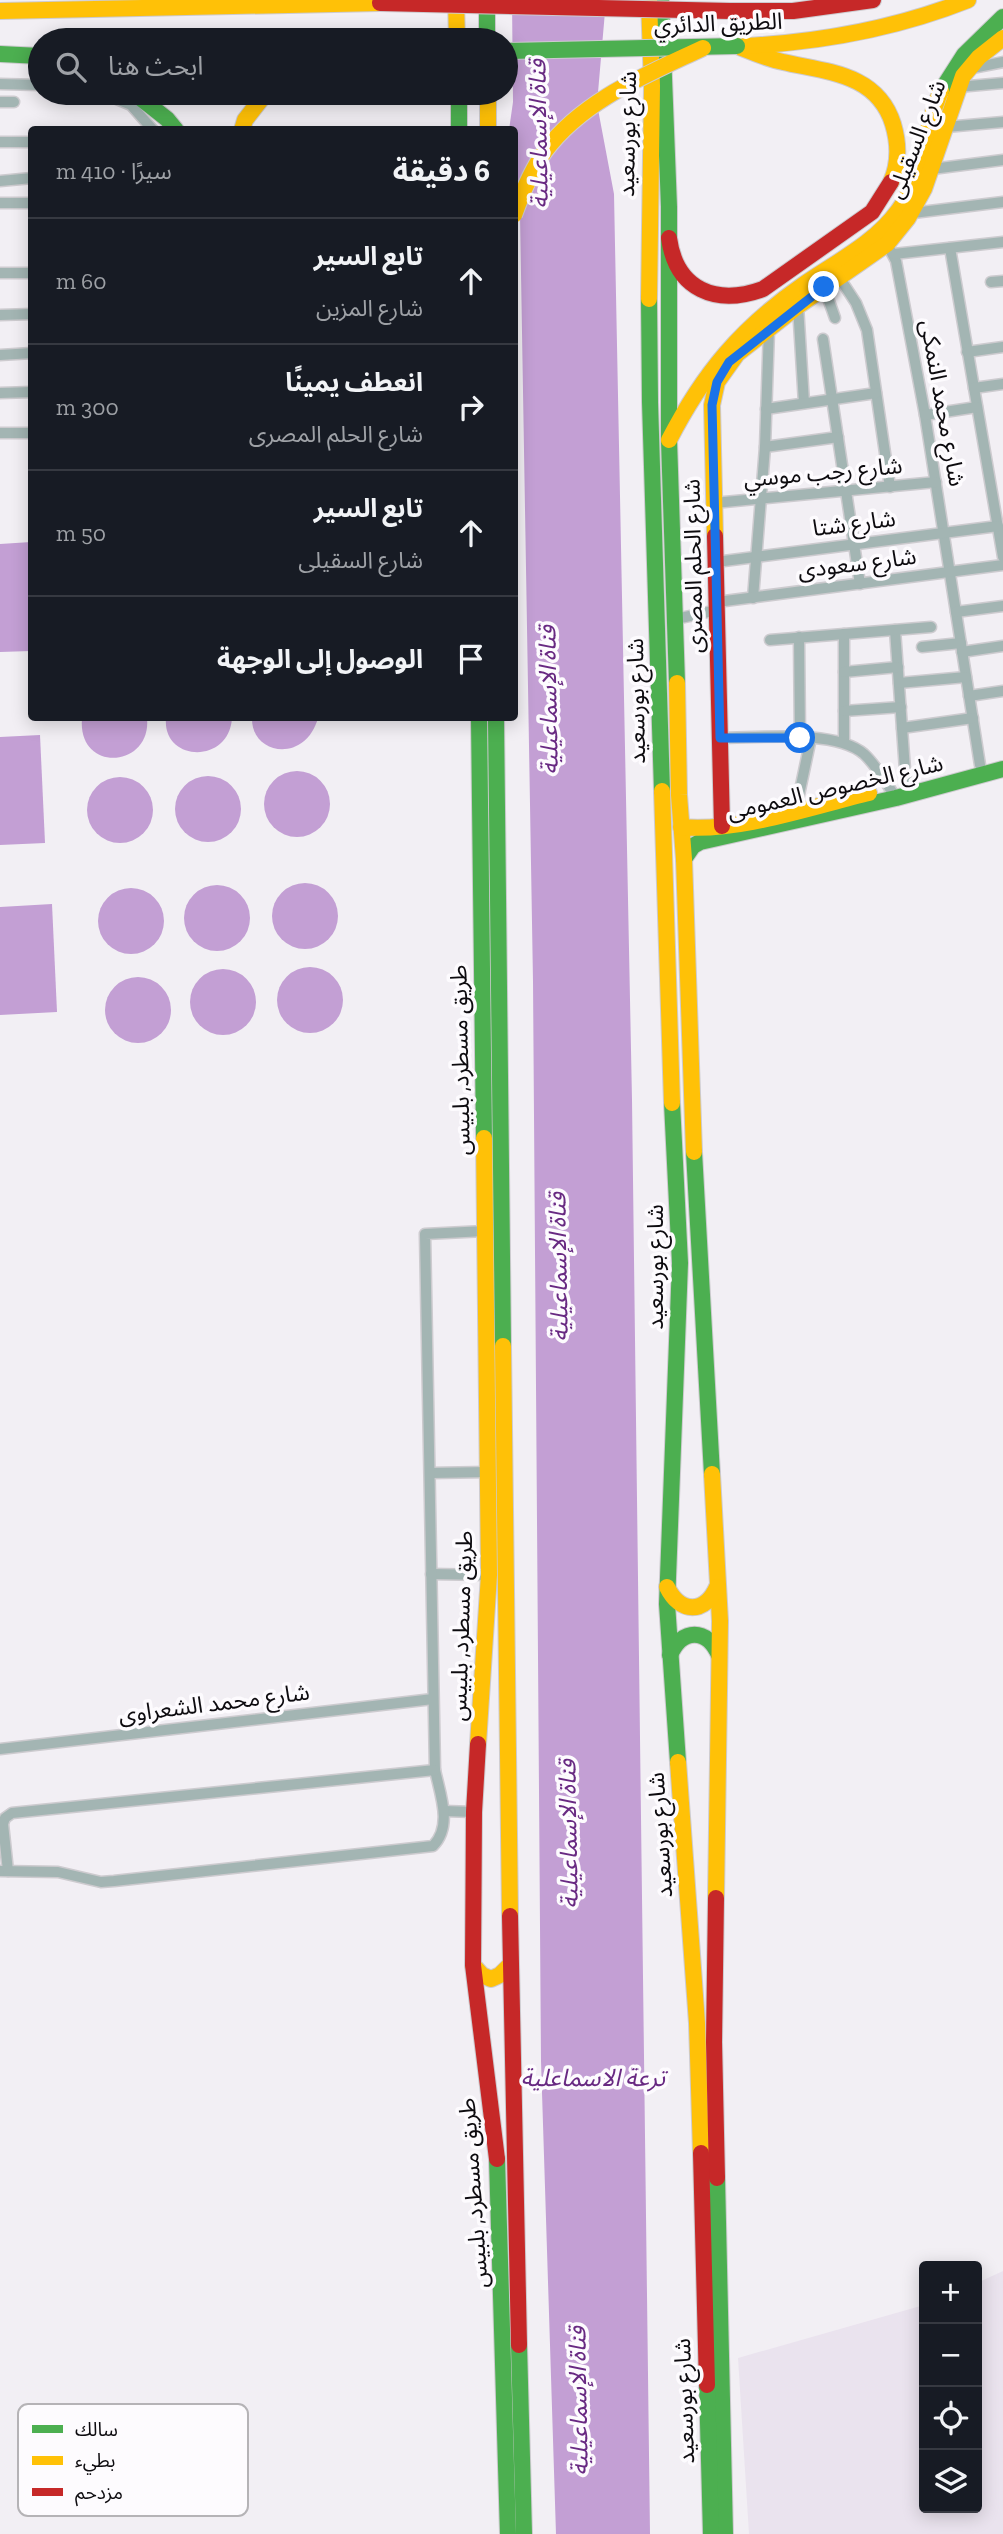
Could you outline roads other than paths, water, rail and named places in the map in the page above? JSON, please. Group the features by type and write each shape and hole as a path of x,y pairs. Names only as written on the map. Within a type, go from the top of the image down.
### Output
{"main road":[{"path":"54,11 93,0"},
{"path":"456,0 457,28"},
{"path":"475,0 475,28"},
{"path":"486,0 487,28"},
{"name":"شارع بورسعيد","path":"649,0 658,159 669,238 669,440 676,619 678,780 684,859 695,1185 717,1587 719,1655 714,2055 725,2534"},
{"name":"شارع بورسعيد","path":"661,0 650,376 670,1062 680,1263 667,1587 696,2023 711,2534"},
{"path":"682,0 703,12"},
{"name":"الطريق الدائري","path":"0,11 373,1 703,12 736,6 793,11 873,0"},
{"name":"الطريق الدائري","path":"518,51 792,44 854,36 914,21 968,0"},
{"path":"669,440 700,383 714,363 747,327 795,290 871,239 892,219 914,182 928,125 944,84 974,43 1003,17"},
{"name":"شارع السقيلى","path":"769,329 839,277 891,249 913,213 932,169 958,87 968,69 988,48 1003,38"},
{"path":"669,238 677,266 695,285 719,296 746,295 763,289 872,212 885,197 894,179 899,148 895,128 886,110 865,87 837,72 776,61 737,46"},
{"path":"518,204 537,164 555,139 577,117 615,90 704,48"},
{"path":"0,54 28,55"},
{"path":"149,105 173,126"},
{"path":"243,126 257,105"},
{"path":"459,105 460,126"},
{"path":"476,105 476,126"},
{"path":"488,105 488,126"},
{"name":"شارع الحلم المصرى","path":"722,826 713,393 729,362 769,329"},
{"name":"طريق مسطرد, بلبيس","path":"479,721 489,1575 474,1812 473,1965 497,2149 508,2534"},
{"name":"طريق مسطرد, بلبيس","path":"496,721 510,1965 524,2534"},
{"name":"شارع الخصوص العمومى","path":"681,827 693,830 722,826 796,809 893,793 906,784 1003,758"},
{"name":"شارع الخصوص العمومى","path":"684,859 693,846 700,842 893,793 1003,769"},
{"path":"667,1587 674,1601 688,1608 704,1606 715,1594 717,1587"},
{"path":"670,1656 677,1642 683,1637 698,1634 712,1641 719,1655"},
{"path":"473,1965 480,1975 488,1979 497,1978 510,1965"}],"street":[{"path":"968,69 1003,62"},
{"path":"958,87 1003,83"},
{"path":"0,84 28,85"},
{"path":"0,102 13,103"},
{"path":"131,105 149,126"},
{"path":"946,127 1003,122"},
{"path":"0,142 28,142"},
{"path":"932,169 1003,160"},
{"path":"0,181 28,178"},
{"path":"913,213 1003,202"},
{"path":"0,203 28,203"},
{"path":"891,249 950,248 1003,242"},
{"path":"950,248 1003,557"},
{"name":"شارع محمد النمكى","path":"891,249 925,415 980,765"},
{"path":"0,274 28,273"},
{"path":"839,277 864,321 890,487"},
{"path":"990,282 1003,281"},
{"path":"824,287 835,318"},
{"path":"798,306 804,403"},
{"path":"0,315 28,314"},
{"path":"752,598 765,447 769,329"},
{"path":"823,340 860,584"},
{"path":"967,352 1003,346"},
{"path":"0,355 28,353"},
{"path":"974,388 1003,384"},
{"path":"0,393 28,392"},
{"path":"766,409 876,393"},
{"path":"925,415 977,407"},
{"path":"0,433 28,433"},
{"path":"765,447 838,437"},
{"name":"شارع رجب موسي","path":"714,503 936,482"},
{"path":"991,487 1003,485"},
{"name":"شارع شتا","path":"716,562 998,526"},
{"name":"شارع سعودى","path":"676,619 752,598 1003,565"},
{"path":"774,595 774,609"},
{"path":"956,612 1003,606"},
{"path":"769,640 931,627"},
{"path":"895,630 906,784"},
{"path":"844,634 844,743"},
{"path":"796,809 806,738 799,637"},
{"path":"922,647 1003,646"},
{"path":"844,672 898,667"},
{"path":"899,683 966,677"},
{"path":"969,696 1003,691"},
{"path":"844,711 901,707"},
{"path":"902,728 973,718"},
{"path":"720,738 806,738 844,743 864,754 893,793"},
{"path":"435,1770 12,1813 5,1818 3,1824 4,1871 58,1872 101,1882 433,1846 440,1838 444,1811 435,1770 425,1234 485,1231"},
{"path":"430,1473 487,1472"},
{"path":"431,1574 489,1575"},
{"name":"شارع محمد الشعراوى","path":"0,1749 433,1699"},
{"path":"444,1811 474,1812"}],"water":[{"name":"ترعة الاسماعلية","path":"512,0 606,0 597,104 614,194 632,1100 650,2534 556,2534 541,2061 533,981 518,126 510,126 513,105 518,105 518,28 512,28"},
{"path":"28,542 28,651 0,652 0,544"},
{"path":"82,721 147,721 145,735 138,747 127,755 114,758 102,756 91,749 84,736"},
{"path":"166,721 231,721 228,733 220,744 209,750 184,750 174,743 168,733"},
{"path":"252,721 317,721 302,743 291,748 269,746 260,740 254,731"},
{"path":"40,735 45,843 0,845 0,737"},
{"path":"297,771 310,773 325,786 330,804 328,817 315,832 297,837 284,835 269,822 264,804 266,791 279,776"},
{"path":"208,776 221,778 236,791 241,809 239,822 226,837 208,842 195,840 180,827 175,809 177,796 190,781"},
{"path":"120,777 133,779 143,787 151,797 151,823 143,833 133,841 120,843 107,841 97,833 89,823 87,810 89,797 97,787 107,779"},
{"path":"305,883 318,885 328,893 336,903 336,929 328,939 318,947 305,949 292,947 282,939 274,929 272,916 274,903 282,893 292,885"},
{"path":"217,885 230,887 240,895 248,905 248,931 240,941 230,949 217,951 204,949 194,941 186,931 184,918 186,905 194,895 204,887"},
{"path":"131,888 144,890 154,898 162,908 162,934 154,944 144,952 131,954 118,952 108,944 100,934 98,921 100,908 108,898 118,890"},
{"path":"52,904 57,1012 0,1015 0,907"},
{"path":"310,967 323,969 333,977 341,987 341,1013 333,1023 323,1031 310,1033 297,1031 287,1023 279,1013 277,1000 279,987 287,977 297,969"},
{"path":"223,969 236,971 246,979 254,989 254,1015 246,1025 236,1033 223,1035 210,1033 200,1025 192,1015 190,1002 192,989 200,979 210,971"},
{"path":"138,977 151,979 161,987 169,997 169,1023 161,1033 151,1041 138,1043 125,1041 115,1033 107,1023 105,1010 107,997 115,987 125,979"}],"water label":[{"name":"قناة الإسماعيلية","path":"538,134"},
{"name":"قناة الإسماعيلية","path":"548,700"},
{"name":"قناة الإسماعيلية","path":"558,1267"},
{"name":"قناة الإسماعيلية","path":"568,1834"},
{"name":"قناة الإسماعيلية","path":"578,2401"}]}
